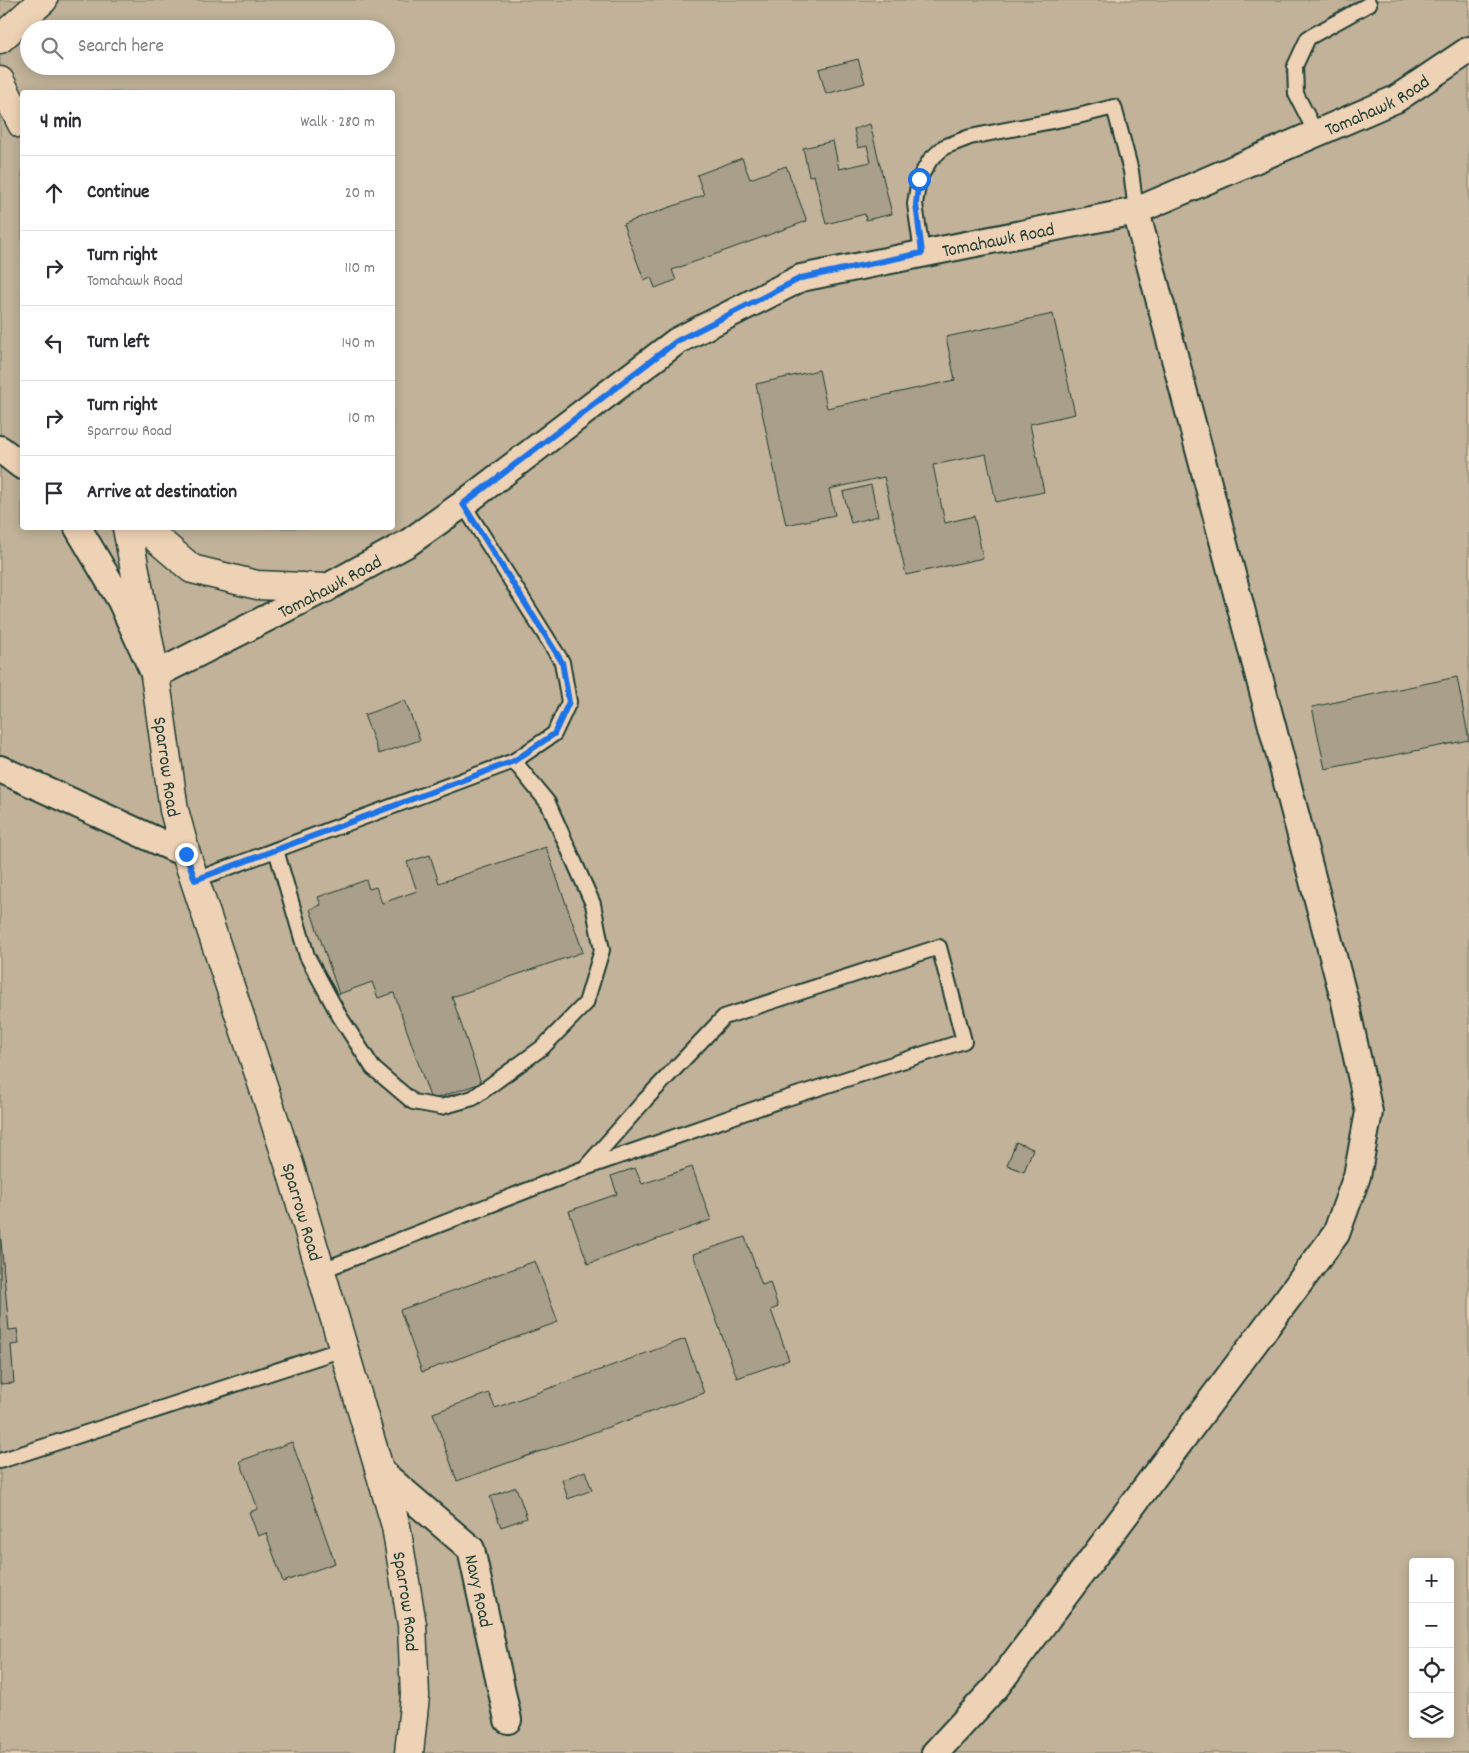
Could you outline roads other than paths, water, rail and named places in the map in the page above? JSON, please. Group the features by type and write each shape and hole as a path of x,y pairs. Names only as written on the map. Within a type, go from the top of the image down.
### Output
{"street":[{"path":"21,20 43,0"},
{"path":"0,39 20,21"},
{"name":"Tomahawk Road","path":"155,675 326,588 408,543 463,504 677,341 801,278 1136,211 1396,99 1469,50"},
{"path":"0,81 20,120"},
{"path":"935,1753 996,1687 1336,1234 1357,1176 1368,1112 1342,992 1136,211"},
{"path":"0,449 20,464"},
{"name":"Sparrow Road","path":"79,530 121,601 155,675"},
{"name":"Sparrow Road","path":"127,530 155,675 174,810 186,854 290,1167 396,1526 412,1624 415,1696 409,1753"},
{"path":"149,530 192,569 257,585 326,588"},
{"path":"0,769 186,854"},
{"name":"Navy Road","path":"381,1472 471,1549 508,1720"}],"lane":[{"path":"1316,133 1296,94 1295,66 1308,38 1370,4"},
{"path":"922,253 916,204 919,179 930,160 944,147 970,138 1114,107 1131,171 1136,211"},
{"path":"195,880 514,761 554,734 569,702 562,662 463,504"},
{"path":"276,850 307,956 340,1017 373,1068 413,1102 441,1107 474,1098 543,1047 586,1003 602,950 593,904 548,803 514,761"},
{"path":"320,1271 585,1168 775,1102 964,1041 939,947 724,1017 646,1099 585,1168"},
{"path":"0,1461 343,1349"}]}
